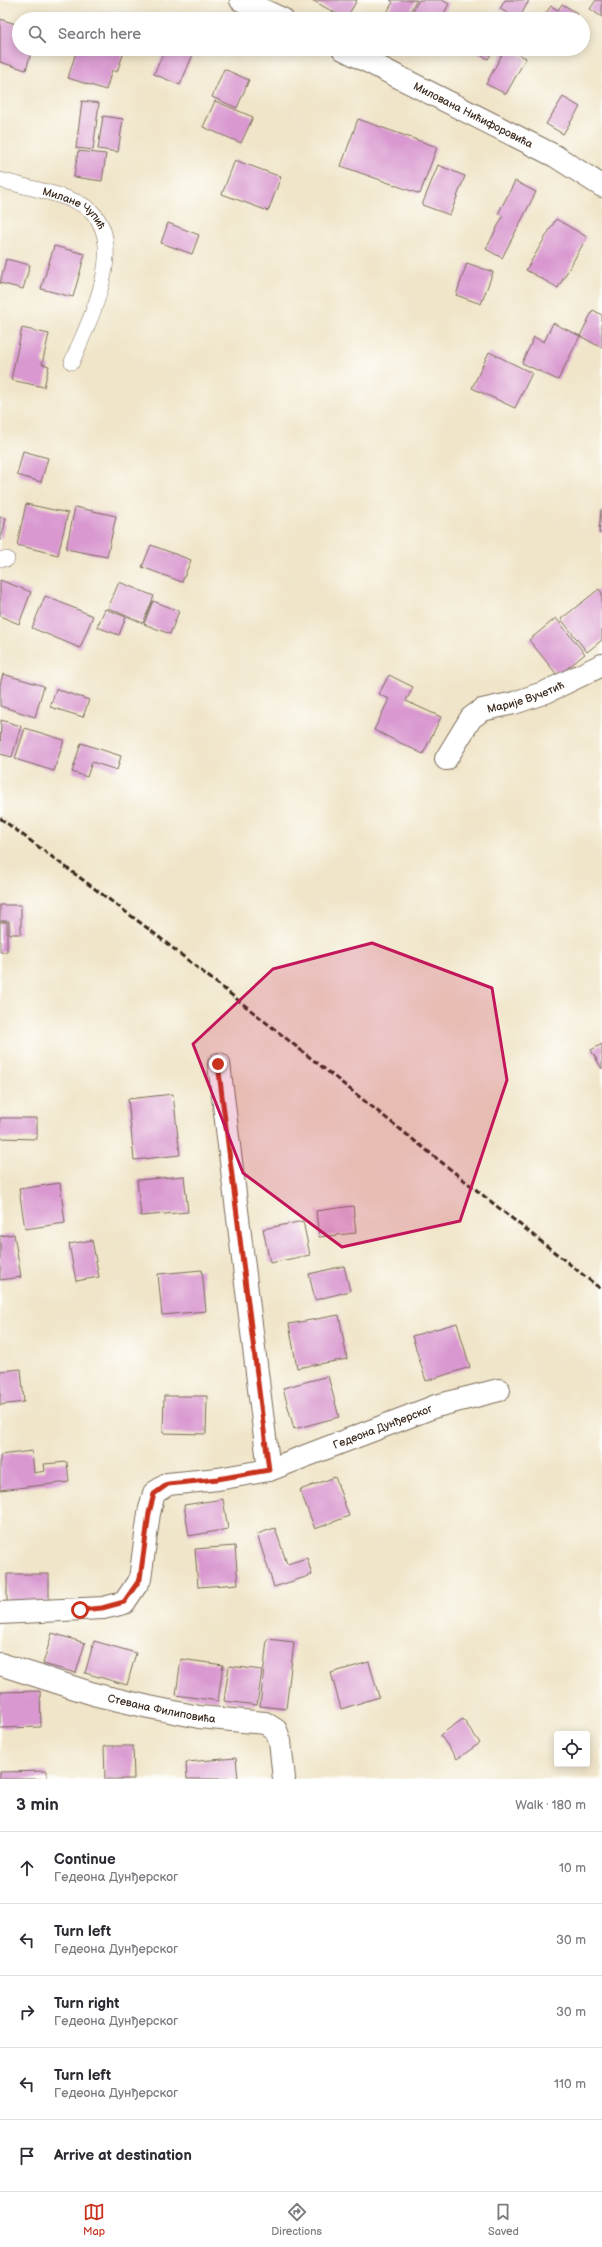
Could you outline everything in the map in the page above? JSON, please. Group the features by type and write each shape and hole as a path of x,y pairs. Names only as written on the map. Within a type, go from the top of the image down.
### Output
{"street":[{"path":"241,0 267,12"},
{"name":"Милована Нићифоровића","path":"356,56 555,156 602,186"},
{"name":"Марије Вучетић","path":"446,759 471,718 482,710 514,703 546,692 602,665"},
{"path":"218,1064 269,1470"},
{"name":"Гедеона Дунђерског","path":"0,1614 102,1608 124,1602 140,1579 149,1513 154,1494 168,1484 218,1479 269,1470 436,1406 499,1390"},
{"name":"Стевана Филиповића","path":"0,1664 97,1694 149,1707 199,1717 265,1723 276,1730 280,1741 284,1779"}],"lane":[{"name":"Милане Чупић","path":"0,180 76,202 90,211 105,232 107,263 97,298 72,362"}],"highlighted area":[{"path":"372,943 492,988 507,1080 460,1221 342,1247 243,1173 193,1044 273,969"}],"building":[{"path":"312,0 357,0 350,12 333,12"},
{"path":"390,0 417,0 409,12 387,12 393,2"},
{"path":"419,0 442,0 449,4 445,12 412,12"},
{"path":"505,0 529,0 523,12 506,12 500,9"},
{"path":"596,0 602,0 602,17 590,9"},
{"path":"562,4 575,12 547,12 551,6 558,10"},
{"path":"0,19 12,23 12,56 30,56 26,70 0,62"},
{"path":"75,56 123,56 117,72 112,70 106,90 68,78"},
{"path":"162,56 192,56 180,85 154,74"},
{"path":"483,56 490,56 488,59"},
{"path":"501,56 522,56 526,58 506,94 486,84"},
{"path":"224,69 249,80 237,108 212,97"},
{"path":"563,97 580,107 563,134 546,124"},
{"path":"82,101 99,103 93,150 76,148"},
{"path":"215,101 253,117 241,143 203,127"},
{"path":"103,116 123,119 118,152 98,149"},
{"path":"358,119 437,147 420,194 341,166"},
{"path":"78,151 106,154 102,181 74,177"},
{"path":"235,160 281,177 268,211 222,194"},
{"path":"438,165 465,176 450,215 422,205"},
{"path":"515,181 536,192 502,258 486,249 503,216 498,214"},
{"path":"556,219 587,237 558,288 526,270"},
{"path":"168,223 199,235 192,254 161,243"},
{"path":"54,246 85,254 73,297 41,289"},
{"path":"6,259 30,265 23,289 0,283"},
{"path":"467,263 493,272 481,304 456,295"},
{"path":"593,310 602,315 602,348 580,336"},
{"path":"553,323 580,336 558,380 522,363 534,337 544,342"},
{"path":"22,328 49,334 42,364 49,366 44,387 11,380"},
{"path":"489,352 532,373 515,408 472,388"},
{"path":"23,451 48,458 41,482 17,475"},
{"path":"26,504 68,513 58,555 17,545"},
{"path":"75,507 116,516 107,557 66,549"},
{"path":"601,510 602,533 599,533"},
{"path":"0,517 6,518 1,540 0,540"},
{"path":"151,545 191,560 182,582 142,567"},
{"path":"0,580 31,592 19,624 0,616"},
{"path":"119,582 154,596 143,623 108,608"},
{"path":"599,589 602,593 602,640 587,652 561,619"},
{"path":"45,596 93,616 80,648 32,628"},
{"path":"153,601 179,611 170,634 144,624"},
{"path":"105,609 126,617 119,635 97,627"},
{"path":"556,618 585,654 558,676 529,640"},
{"path":"3,674 44,686 35,717 0,706 0,685"},
{"path":"389,675 413,687 406,701 441,717 423,754 374,730 389,699 379,694"},
{"path":"56,689 89,700 83,717 50,707"},
{"path":"1,720 21,726 12,757 0,754"},
{"path":"25,728 64,740 54,771 15,759"},
{"path":"81,743 121,756 117,770 92,762 87,777 72,772"},
{"path":"0,905 21,905 21,934 9,934 9,921 0,921"},
{"path":"0,922 7,922 7,952 0,952"},
{"path":"602,1044 602,1069 591,1050"},
{"path":"173,1094 180,1155 134,1160 128,1099"},
{"path":"0,1118 37,1118 37,1139 0,1138"},
{"path":"184,1176 188,1212 141,1216 137,1180"},
{"path":"60,1183 65,1223 25,1229 19,1189"},
{"path":"353,1206 356,1233 319,1237 316,1211"},
{"path":"303,1221 310,1255 270,1263 263,1229"},
{"path":"14,1234 21,1277 0,1280 0,1236"},
{"path":"92,1240 99,1277 76,1281 69,1244"},
{"path":"344,1266 350,1291 315,1300 309,1274"},
{"path":"202,1270 206,1311 162,1315 158,1274"},
{"path":"339,1315 347,1359 297,1368 289,1324"},
{"path":"457,1323 470,1367 426,1381 412,1336"},
{"path":"21,1369 24,1402 0,1405 0,1371"},
{"path":"328,1376 339,1417 294,1429 283,1388"},
{"path":"164,1396 207,1396 206,1434 163,1433"},
{"path":"32,1451 34,1473 45,1471 44,1464 67,1462 69,1482 0,1490 0,1455"},
{"path":"335,1477 349,1516 315,1529 300,1490"},
{"path":"223,1499 228,1529 189,1536 184,1505"},
{"path":"275,1528 287,1564 307,1558 312,1575 274,1587 257,1534"},
{"path":"235,1546 238,1584 198,1587 195,1549"},
{"path":"7,1574 49,1574 49,1602 7,1603"},
{"path":"52,1633 85,1643 76,1673 43,1664"},
{"path":"267,1639 294,1642 286,1709 260,1706"},
{"path":"94,1641 136,1653 127,1685 85,1673"},
{"path":"181,1659 223,1665 218,1701 176,1695"},
{"path":"369,1662 379,1697 341,1709 331,1673"},
{"path":"229,1666 262,1670 257,1705 224,1701"},
{"path":"40,1691 41,1727 0,1728 0,1692"},
{"path":"463,1719 480,1743 457,1759 440,1735"},
{"path":"104,1746 133,1746 134,1779 105,1779"},
{"path":"236,1758 238,1779 187,1779 186,1762"},
{"path":"47,1771 47,1779 0,1779 0,1772"}],"railway":[{"path":"0,818 150,930 602,1290"}],"route":[{"path":"80,1610 102,1608 124,1602 140,1579 149,1513 154,1494 168,1484 218,1479 269,1470 247,1285 218,1064"}]}
